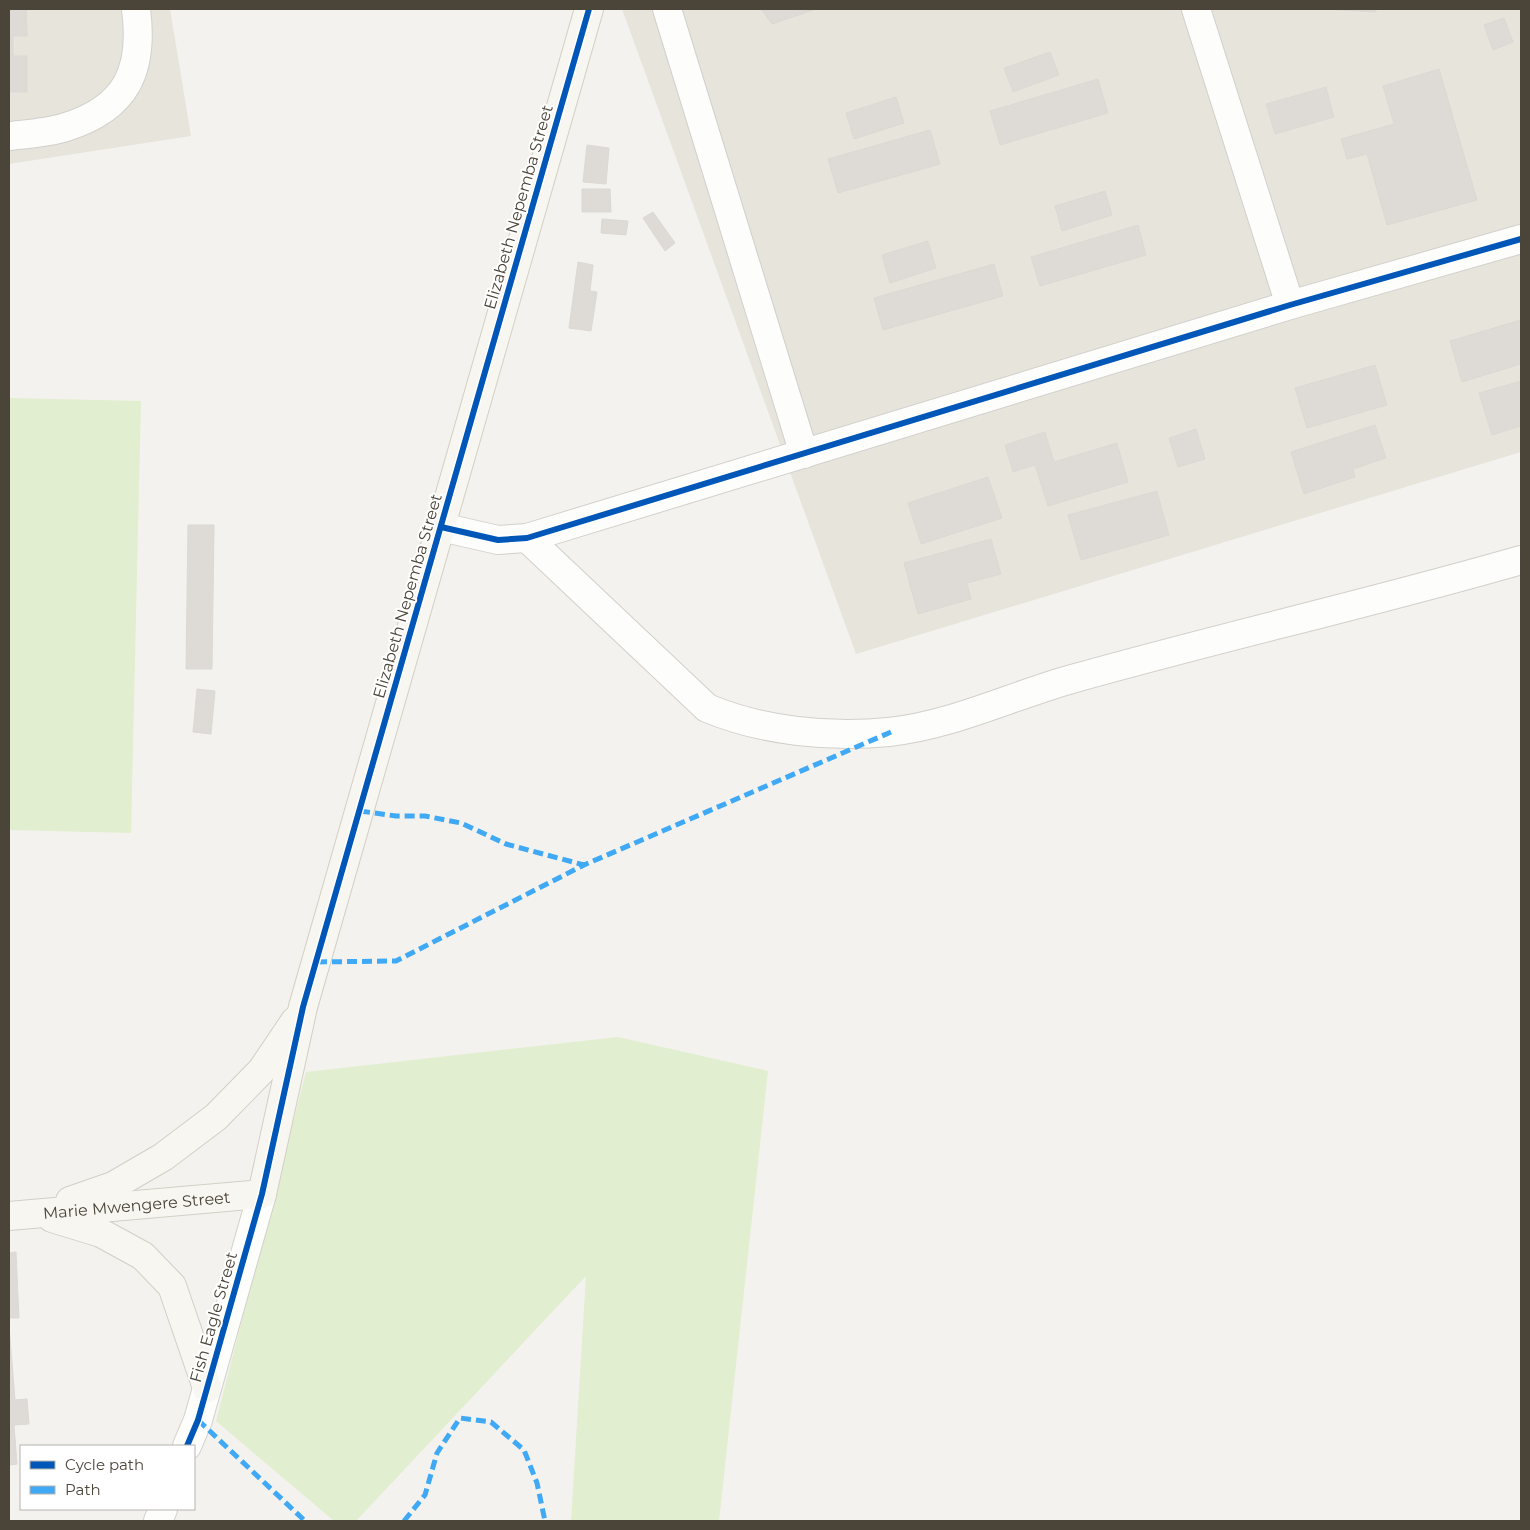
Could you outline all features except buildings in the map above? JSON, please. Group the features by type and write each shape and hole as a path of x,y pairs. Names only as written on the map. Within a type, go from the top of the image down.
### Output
{"street":[{"path":"9,136 64,128 96,116 120,96 135,66 138,28 136,9"},
{"name":"Elizabeth Nepemba Street","path":"262,1194 303,1007 589,9"},
{"path":"667,9 804,454"},
{"path":"1196,9 1290,306"},
{"path":"441,527 498,540 527,538 1290,306 1521,239"},
{"path":"527,538 706,708 725,716 771,726 842,734 891,732 964,716 1069,679 1521,560"},
{"path":"36,1214 113,1186 163,1157 216,1118 262,1070 303,1007"},
{"name":"Marie Mwengere Street","path":"9,1216 262,1194"},
{"name":"Fish Eagle Street","path":"188,1445 207,1388 262,1194"},
{"path":"36,1214 101,1233 143,1256 172,1286 186,1322 207,1388"}],"shaded area":[{"path":"9,9 170,9 191,136 9,164"},
{"path":"622,9 1521,9 1521,452 856,654"}],"green space":[{"path":"9,398 141,401 131,833 9,830"},
{"path":"618,1037 768,1071 719,1521 571,1521 586,1276 356,1521 334,1521 216,1421 306,1072"}],"marked path":[{"path":"317,962 396,961 584,865 891,732"},
{"path":"360,811 396,816 425,816 461,823 506,844 584,865"},
{"path":"404,1521 425,1495 437,1453 460,1418 491,1422 524,1450 537,1483 545,1521"},
{"path":"198,1420 305,1521"}],"cycle path":[{"path":"187,1445 198,1420 262,1194 303,1007 589,9"},
{"path":"441,527 498,540 527,538 1290,305 1521,239"}]}
